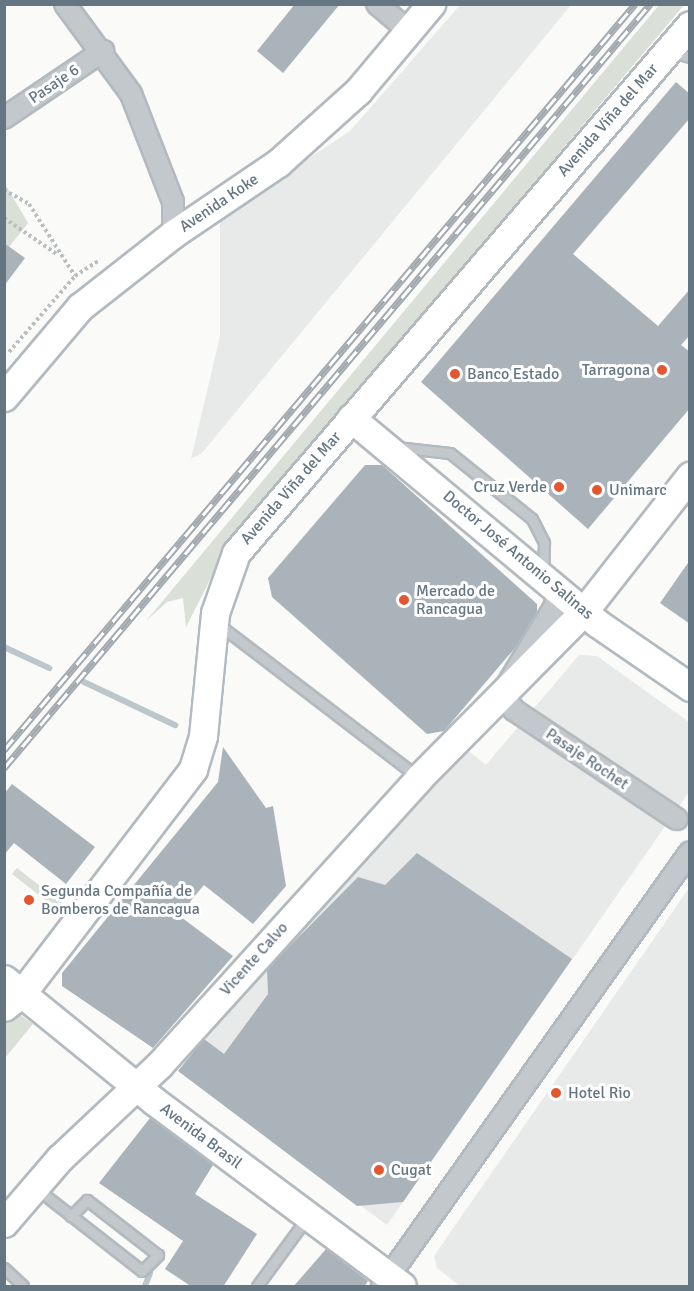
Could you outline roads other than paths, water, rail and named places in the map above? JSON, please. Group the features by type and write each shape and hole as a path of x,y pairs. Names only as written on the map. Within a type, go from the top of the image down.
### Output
{"street":[{"path":"65,4 103,51 154,145 173,202 172,234"},
{"path":"377,4 409,31"},
{"name":"Avenida Koke","path":"4,397 80,307 172,234 278,164 357,91 431,4"},
{"name":"Avenida Viña del Mar","path":"10,993 193,769 203,736 214,621 236,553 351,418 679,54 690,25"},
{"name":"Pasaje 6","path":"4,118 103,51"},
{"name":"Doctor José Antonio Salinas","path":"351,418 390,447 584,611 690,687"},
{"name":"Vicente Calvo","path":"4,1223 34,1187 136,1086 418,778 584,611 690,476"},
{"name":"Vicente Calvo","path":"502,693 555,606 550,583"},
{"name":"Pasaje Rochet","path":"502,693 514,710 677,819"},
{"path":"391,1283 690,852"},
{"name":"Avenida Brasil","path":"10,993 136,1086 391,1283"}],"lane":[{"path":"390,447 450,453 532,519 544,543 550,583"},
{"path":"214,621 418,778"},
{"path":"34,1187 71,1216 142,1271 158,1255 87,1200 71,1216"},
{"path":"257,1287 308,1217"},
{"path":"4,1268 9,1276 23,1287"}],"waterway":[{"path":"4,647 49,668"},
{"path":"84,682 175,725"},
{"path":"145,1286 150,1273"}],"railway":[{"path":"4,750 635,4"},
{"path":"4,768 650,4"}],"place":[{"name":"Tarragona","path":"662,370"},
{"name":"Banco Estado","path":"455,374"},
{"name":"Cruz Verde","path":"559,487"},
{"name":"Unimarc","path":"597,490"},
{"name":"Mercado de Rancagua","path":"404,600"},
{"name":"Segunda Compañía de Bomberos de Rancagua","path":"29,900"},
{"name":"Hotel Rio","path":"556,1093"},
{"name":"Cugat","path":"379,1170"}]}
